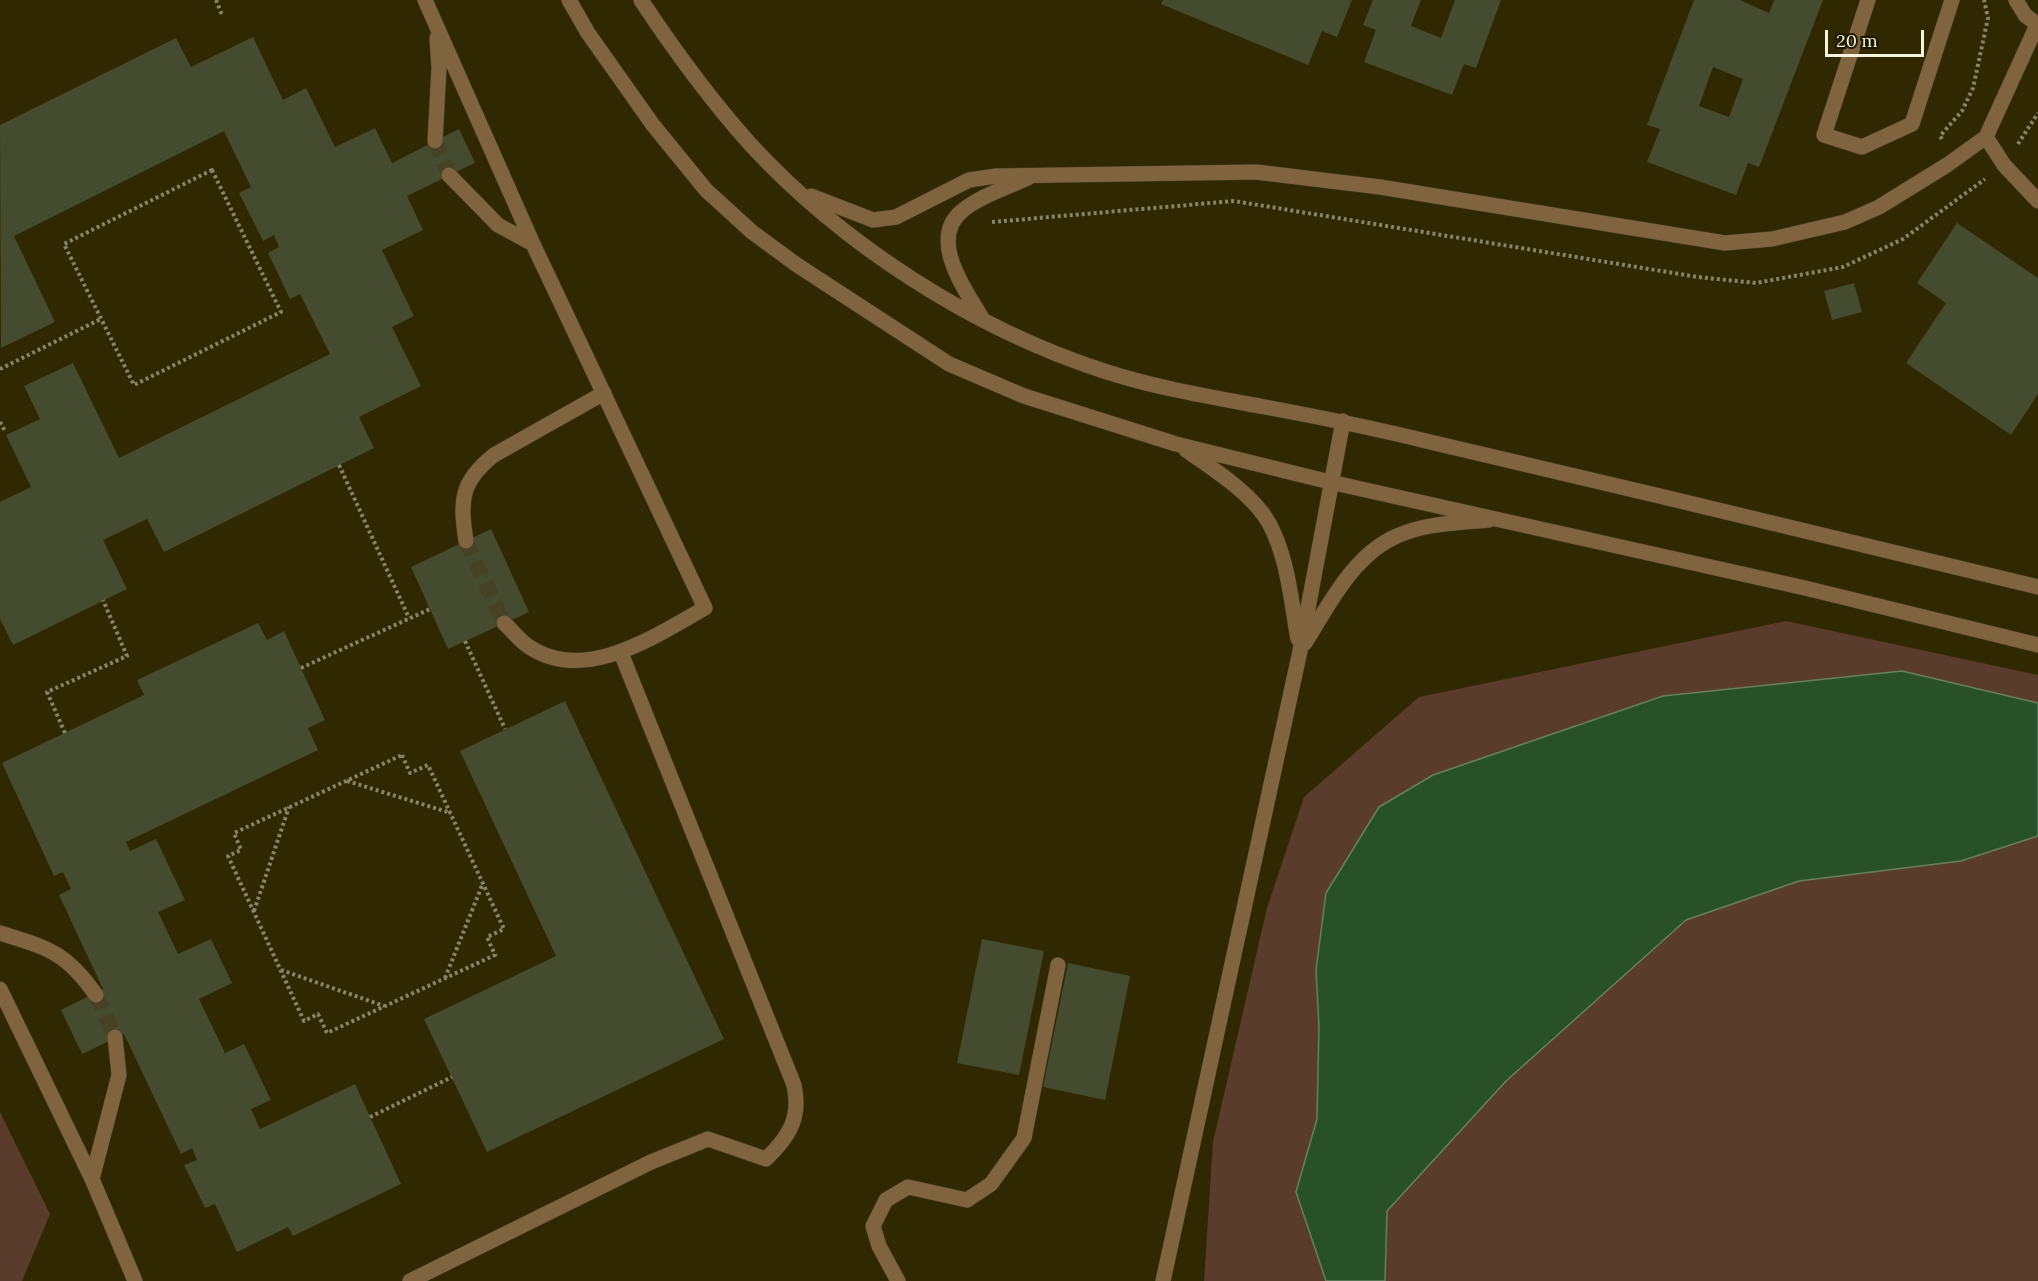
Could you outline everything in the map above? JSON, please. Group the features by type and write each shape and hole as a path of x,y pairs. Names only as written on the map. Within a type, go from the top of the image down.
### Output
{"street":[{"path":"425,0 533,244 705,608 621,653 587,659 546,656 527,645 504,623"},
{"path":"569,0 588,33 653,125 706,190 761,239 873,316 949,364 1024,396 1176,444 1330,482 1501,518 1805,588 2038,645"},
{"path":"641,0 677,54 751,145 801,193 900,272 983,320 1035,346 1106,372 1180,391 1343,421 2038,588"},
{"path":"1868,0 1824,135 1862,147 1912,124 1952,0"},
{"path":"801,193 873,220 896,217 969,180 996,176 1256,172 1391,188 1725,243 1772,239 1845,222 1910,190 1986,137 2038,25 2025,15 2016,0"},
{"path":"435,141 439,68 436,26"},
{"path":"1986,137 2004,165 2038,201"},
{"path":"449,175 498,225 533,244"},
{"path":"983,320 950,258 951,228 959,213 972,204 1030,177"},
{"path":"466,541 461,506 468,484 479,467 494,455 604,393"},
{"path":"1163,1281 1300,651 1343,421"},
{"path":"1176,444 1238,489 1269,522 1287,575 1300,651"},
{"path":"1300,651 1336,594 1355,569 1377,549 1398,535 1432,526 1501,518"},
{"path":"410,1281 651,1162 708,1139 766,1158 782,1144 796,1116 798,1101 794,1084 621,653"},
{"path":"0,933 37,944 58,954 79,971 96,995"},
{"path":"898,1281 879,1246 873,1226 886,1200 908,1186 935,1195 967,1200 991,1184 1024,1138 1058,965"},
{"path":"0,989 92,1179 135,1281"},
{"path":"92,1179 120,1075 115,1036"}],"path":[{"path":"216,0 222,15"},
{"path":"1972,188 1940,136 1962,111 1973,88 1988,18 1984,0"},
{"path":"212,170 281,312 134,385 101,319 64,243 212,170"},
{"path":"0,369 101,319"},
{"path":"0,422 5,431"},
{"path":"339,465 409,618"},
{"path":"65,733 47,692 127,656 103,600"},
{"path":"301,668 430,609"},
{"path":"465,641 505,729"},
{"path":"402,755 410,773 428,765 504,929 487,937 495,955 327,1033 318,1014 304,1021 228,856 242,850 234,833 290,807 402,755"},
{"path":"346,780 451,813"},
{"path":"254,912 290,807"},
{"path":"444,978 483,883"},
{"path":"281,970 384,1006"},
{"path":"370,1117 452,1077"}],"shaded area":[{"path":"0,0 2038,0 2038,1281 0,1281"},
{"path":"1786,621 2038,675 2038,1281 1204,1281 1213,1142 1267,908 1304,797 1419,697"},
{"path":"1902,671 2038,703 2038,836 1961,861 1799,881 1686,920 1506,1081 1387,1211 1385,1281 1326,1281 1296,1192 1317,1119 1319,1026 1316,970 1326,893 1379,807 1433,775 1663,696"},
{"path":"0,1112 50,1214 22,1281 0,1281"}],"building":[{"path":"1163,0 1352,0 1337,37 1322,31 1308,65 1161,4"},
{"path":"1373,0 1421,0 1411,26 1441,38 1455,0 1501,0 1476,68 1464,64 1452,95 1364,62 1376,30 1363,25"},
{"path":"1694,0 1740,0 1769,13 1774,0 1823,0 1759,167 1748,163 1736,195 1647,162 1660,129 1647,125","holes":["1713,67 1743,79 1729,117 1699,106"]},
{"path":"253,37 283,100 306,88 335,147 375,128 392,163 459,129 475,163 407,196 423,230 382,250 414,316 392,327 421,386 359,417 374,448 164,552 147,519 103,540 127,589 13,645 0,619 0,502 31,487 6,435 40,419 24,386 73,363 119,458 330,354 300,294 290,299 268,253 279,247 274,235 263,241 239,193 251,187 224,131 14,236 55,322 1,348 0,125 176,38 191,67"},
{"path":"1957,223 2038,278 2038,394 2011,435 1906,363 1946,303 1917,283"},
{"path":"1854,283 1862,312 1832,320 1824,291"},
{"path":"491,529 529,612 448,649 411,567"},
{"path":"258,623 267,640 284,631 325,720 308,728 318,750 126,842 130,851 156,839 185,900 158,912 178,954 211,939 232,983 199,999 225,1053 244,1044 271,1100 251,1109 260,1129 355,1084 401,1184 293,1236 288,1227 237,1252 215,1204 205,1208 184,1165 197,1160 192,1148 181,1154 124,1034 82,1054 61,1010 103,989 59,895 71,889 63,872 54,876 2,763 144,695 137,680"},
{"path":"565,701 724,1039 487,1152 424,1019 556,956 460,751"},
{"path":"982,939 1044,951 1019,1075 957,1063"},
{"path":"1068,963 1130,976 1105,1100 1043,1087"}],"tunnel":[{"path":"435,141 449,175"},
{"path":"466,541 504,623"},
{"path":"96,995 115,1037"}]}
